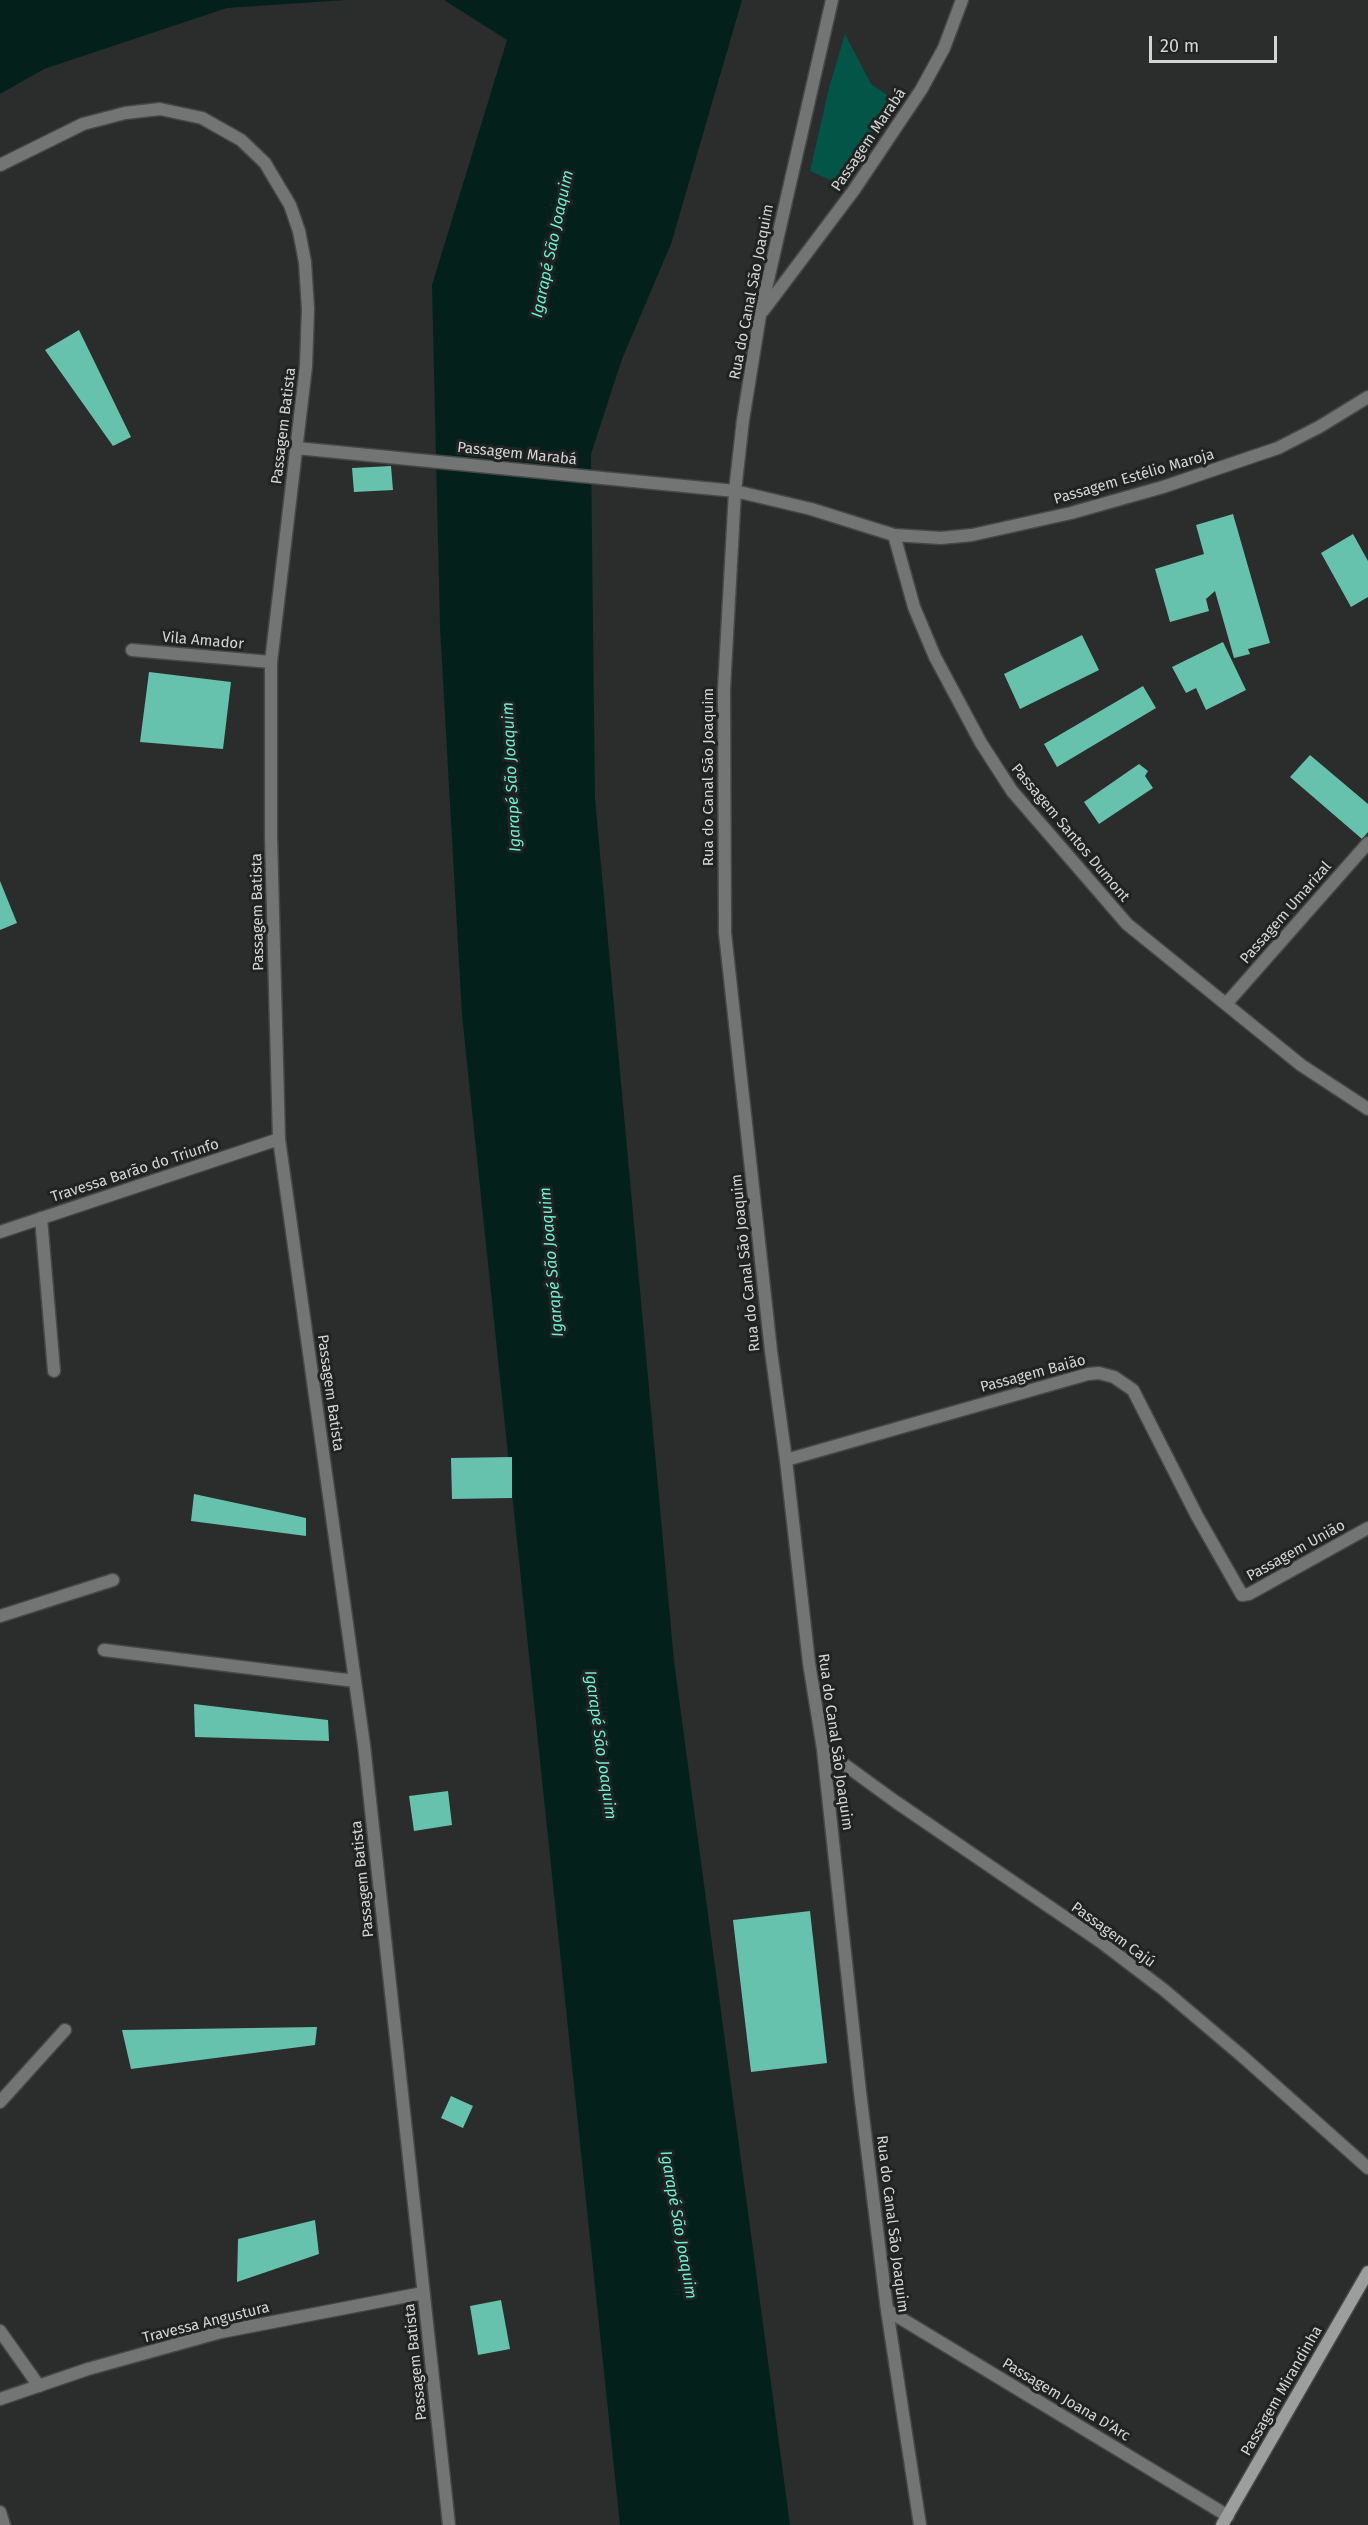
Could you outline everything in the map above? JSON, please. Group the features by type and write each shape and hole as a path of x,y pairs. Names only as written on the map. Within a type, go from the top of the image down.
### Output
{"street":[{"name":"Rua do Canal São Joaquim","path":"832,0 760,315 743,420 735,491 724,689 725,933 770,1340 809,1663 823,1749 860,2092 887,2310 920,2525"},
{"name":"Passagem Marabá","path":"760,315 854,190 921,90 944,48 962,0"},
{"name":"Passagem Batista","path":"0,165 83,124 125,113 160,109 202,118 241,140 265,163 290,205 299,231 305,262 308,309 306,366 272,662 271,836 279,1139 355,1681 449,2525"},
{"name":"Passagem Estélio Maroja","path":"894,535 941,538 972,535 1071,513 1163,487 1278,448 1368,397"},
{"name":"Passagem Marabá","path":"296,448 735,491"},
{"path":"735,491 811,509 894,535"},
{"name":"Passagem Santos Dumont","path":"894,535 914,607 935,657 981,743 1012,791 1127,924 1301,1065 1368,1109"},
{"name":"Vila Amador","path":"132,650 272,662"},
{"name":"Passagem Umarizal","path":"1226,1004 1368,843"},
{"name":"Travessa Barão do Triunfo","path":"0,1232 279,1139"},
{"path":"41,1218 54,1371"},
{"name":"Passagem Baião","path":"786,1460 1088,1374 1099,1373 1114,1377 1133,1390 1239,1593"},
{"name":"Passagem União","path":"1239,1593 1246,1595 1368,1528"},
{"path":"0,1616 113,1580"},
{"path":"105,1650 355,1681"},
{"name":"Passagem Cajú","path":"823,1749 896,1802 1101,1942 1164,1990 1368,2168"},
{"path":"0,2102 65,2030"},
{"name":"Passagem Mirandinha","path":"1225,2521 1368,2272"},
{"name":"Travessa Angustura","path":"0,2399 88,2369 221,2332 423,2293"},
{"name":"Passagem Joana D’Arc","path":"887,2310 1225,2521"},
{"path":"0,2331 39,2386"},
{"path":"0,2512 4,2525"}],"green space":[{"path":"845,34 871,84 895,100 835,182 810,171 829,88"}],"water":[{"path":"0,0 345,0 227,8 44,69 0,94"},
{"name":"Igarapé São Joaquim","path":"444,0 742,0 671,244 622,359 591,454 595,799 674,1661 790,2525 620,2525 462,1015 440,627 432,285 507,40"}],"building":[{"path":"79,330 131,437 113,446 45,350"},
{"path":"391,466 393,490 354,492 352,468"},
{"path":"1233,514 1270,643 1248,649 1250,654 1234,658 1215,591 1206,599 1209,611 1170,622 1155,569 1204,554 1196,525"},
{"path":"1353,534 1368,561 1368,597 1351,607 1321,553"},
{"path":"1082,635 1099,670 1020,709 1004,674"},
{"path":"1223,642 1246,690 1206,710 1196,688 1186,693 1172,667"},
{"path":"149,672 231,682 223,749 140,742"},
{"path":"1143,686 1156,708 1057,767 1044,744"},
{"path":"1310,755 1368,804 1368,832 1362,839 1290,777"},
{"path":"1139,764 1148,771 1145,776 1153,788 1099,824 1084,802"},
{"path":"0,881 17,923 0,930"},
{"path":"512,1457 512,1498 452,1499 451,1458"},
{"path":"194,1494 306,1518 306,1536 191,1521"},
{"path":"194,1704 328,1720 329,1741 195,1737"},
{"path":"448,1791 452,1825 414,1831 409,1796"},
{"path":"810,1911 827,2063 751,2072 733,1920"},
{"path":"317,2027 315,2045 131,2069 122,2030"},
{"path":"451,2096 473,2106 463,2128 441,2118"},
{"path":"315,2220 319,2254 237,2282 238,2239"},
{"path":"501,2300 510,2349 478,2355 470,2306"}]}
